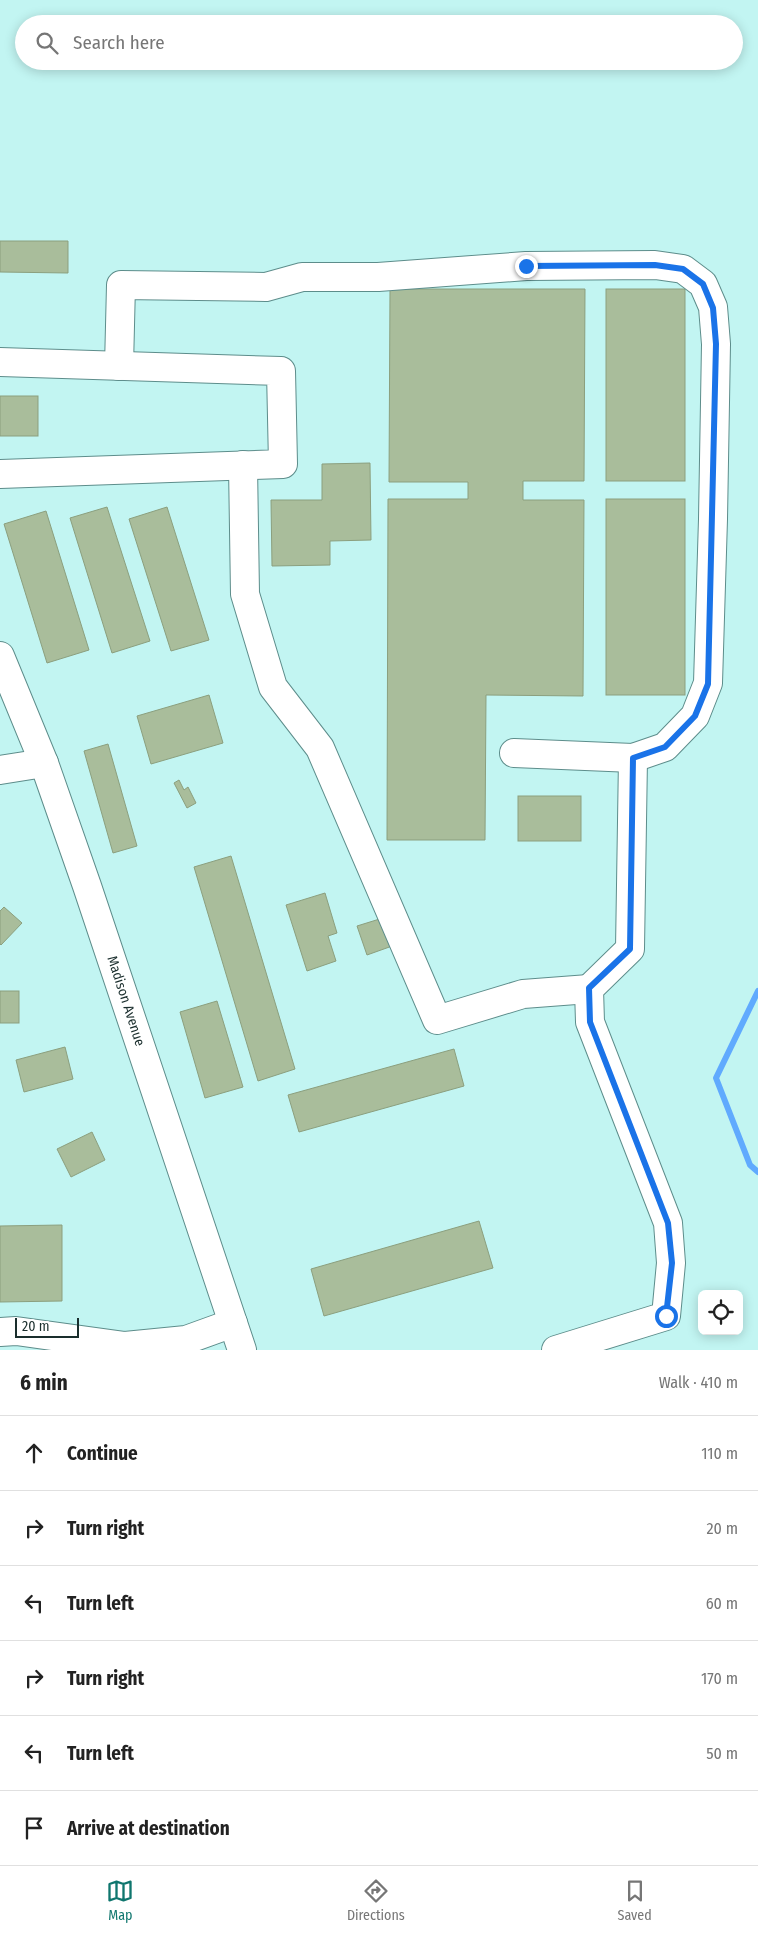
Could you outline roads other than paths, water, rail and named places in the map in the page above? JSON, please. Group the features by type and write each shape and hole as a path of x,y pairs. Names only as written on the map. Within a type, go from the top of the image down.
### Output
{"street":[{"path":"119,366 121,285 266,287 302,277 378,277 526,266 655,265 683,269 703,284 713,308 716,344 708,684 695,716 665,747 633,758 514,753"},
{"path":"0,362 281,371 283,464 0,474"},
{"path":"243,466 245,594 273,687 320,748 437,1020 523,994 589,988 630,949 633,758"},
{"name":"Madison Avenue","path":"0,656 10,707 44,763 88,886 242,1350"},
{"path":"0,770 44,763"},
{"path":"556,1350 666,1316 672,1263 668,1223 590,1022 589,988"},
{"path":"0,1332 16,1331 125,1346 186,1340 233,1323"}],"waterway":[{"path":"758,991 716,1078 750,1165 758,1172"}]}
